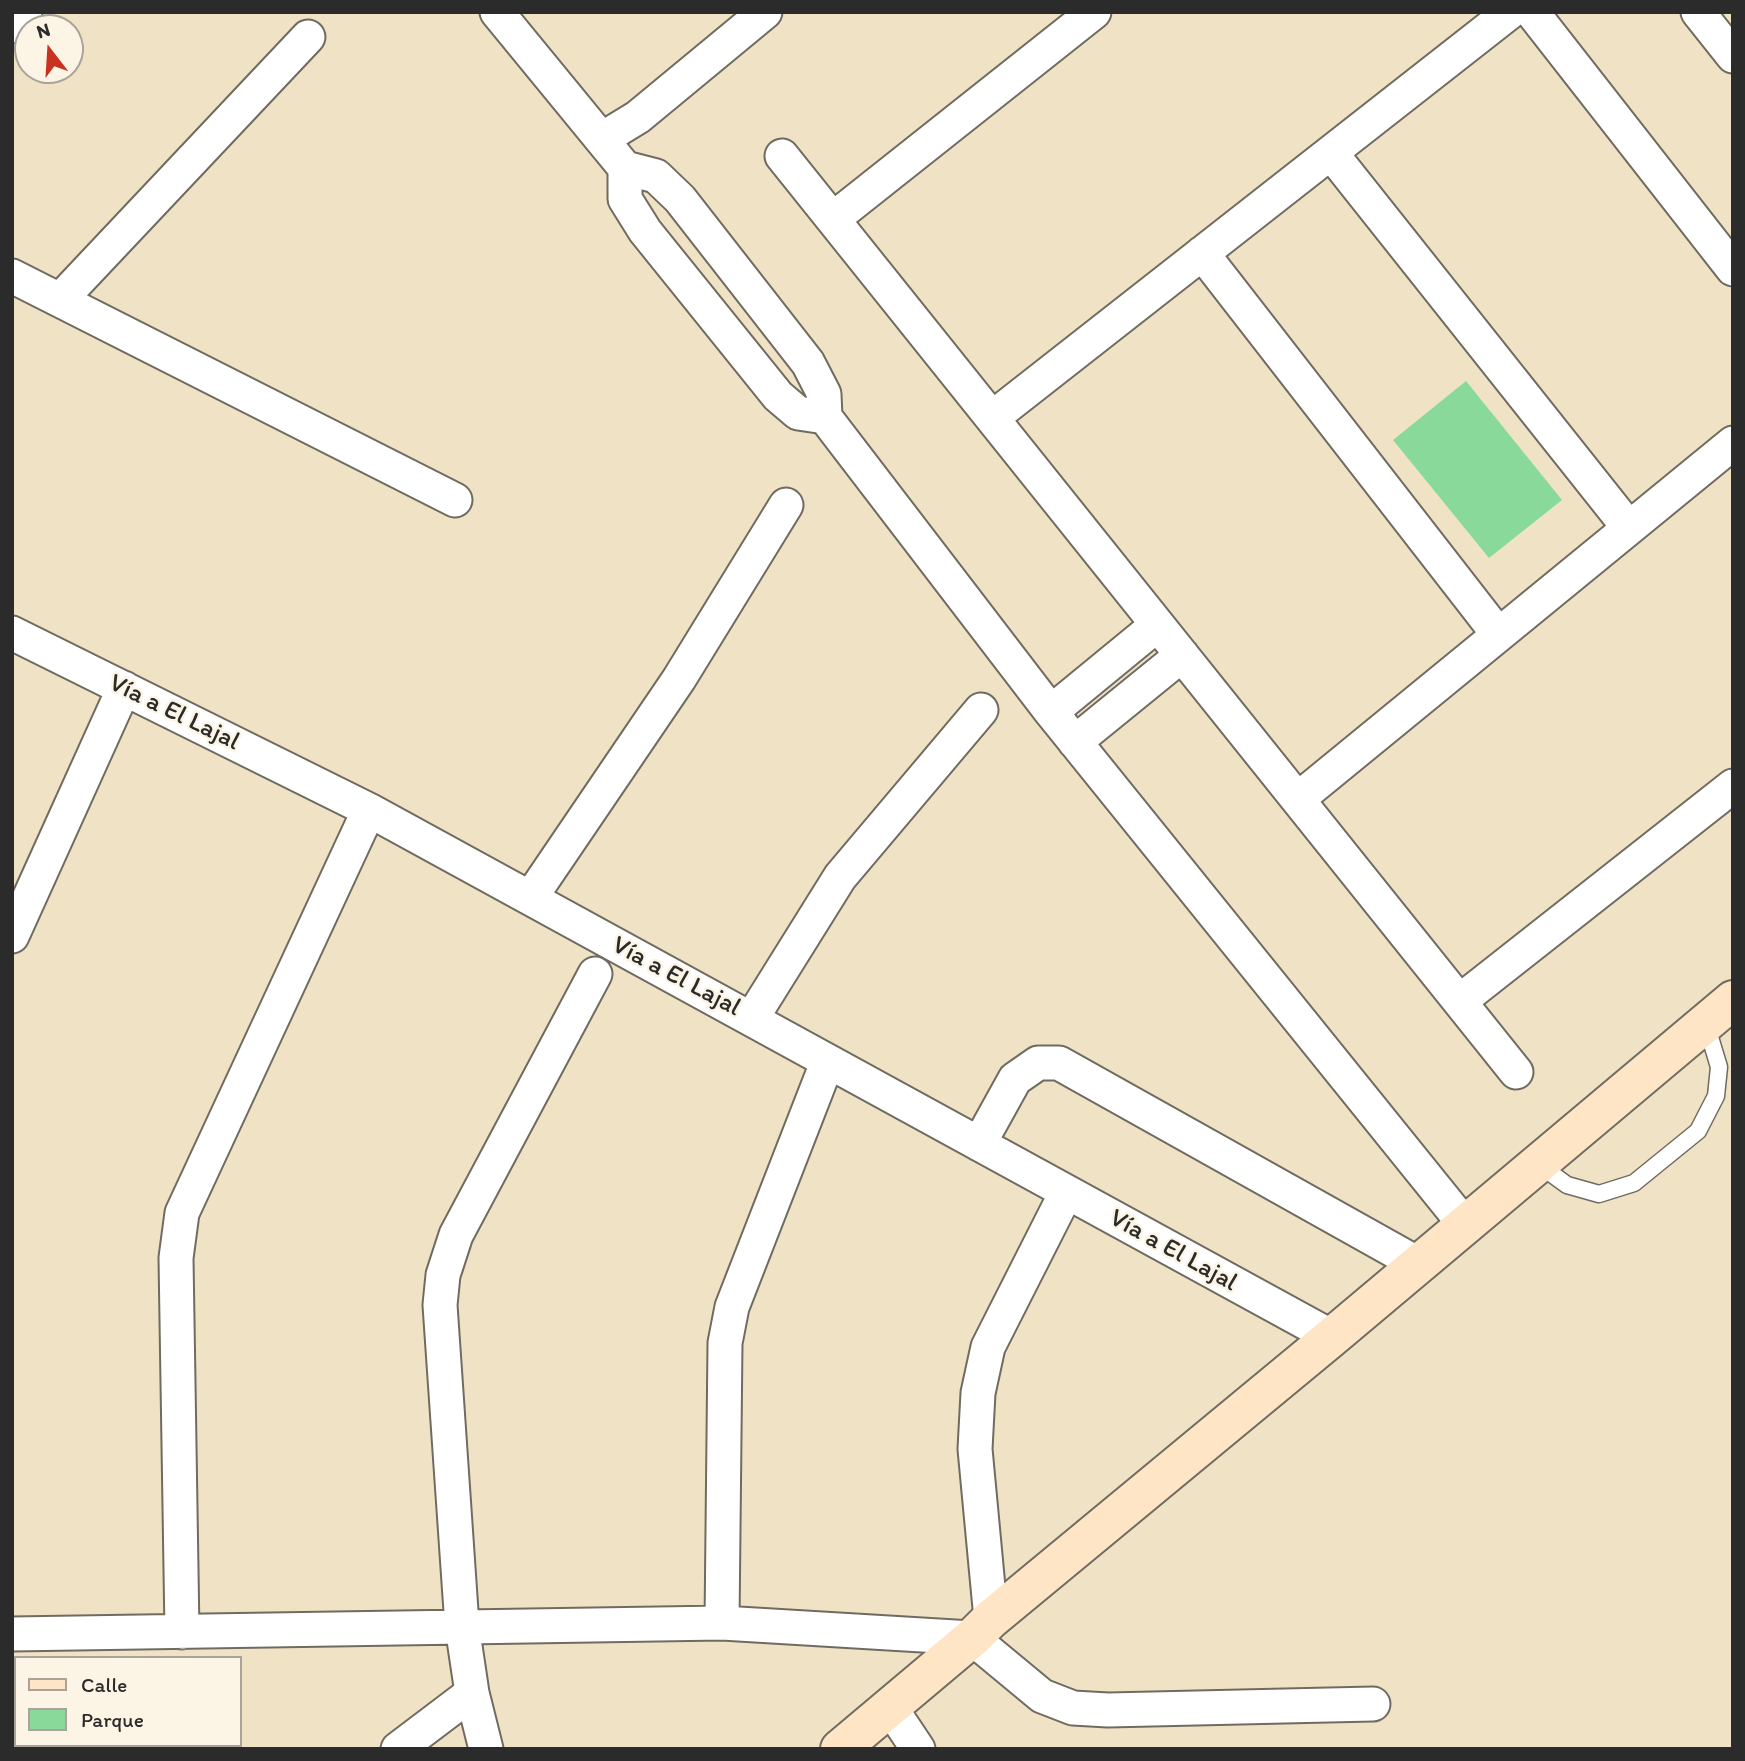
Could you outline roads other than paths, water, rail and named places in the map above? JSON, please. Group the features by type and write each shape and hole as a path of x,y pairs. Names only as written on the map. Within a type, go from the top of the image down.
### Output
{"street":[{"path":"12,26 25,12"},
{"path":"497,12 625,167 656,176 680,199 808,363 824,394 825,417 1051,712 1465,1225"},
{"path":"602,139 638,117 765,12"},
{"path":"833,219 1094,12"},
{"path":"992,418 1510,12"},
{"path":"1532,12 1733,269"},
{"path":"1698,12 1733,56"},
{"path":"61,300 308,37"},
{"path":"1331,153 1629,528"},
{"path":"782,156 1516,1072"},
{"path":"625,167 625,199 653,241 778,396 798,413 825,417"},
{"path":"1202,253 1498,634"},
{"path":"12,276 455,500"},
{"path":"1298,799 1733,443"},
{"path":"531,897 679,679 786,505"},
{"path":"1051,712 1157,625"},
{"name":"Vía a El Lajal","path":"12,633 369,810 1332,1337"},
{"path":"1075,742 1182,655"},
{"path":"12,936 124,688"},
{"path":"752,1018 840,877 981,710"},
{"path":"1460,1001 1733,786"},
{"path":"182,1632 176,1258 183,1213 369,810"},
{"path":"486,1749 472,1693 462,1626 440,1305 443,1275 456,1236 595,974"},
{"path":"841,1749 981,1628 1719,1011"},
{"path":"722,1623 725,1343 732,1307 827,1063"},
{"path":"979,1144 1015,1079 1038,1063 1059,1063 1418,1264"},
{"path":"1066,1193 988,1347 978,1393 975,1449 981,1628 1042,1696 1073,1709 1373,1704"},
{"path":"12,1634 722,1623 981,1628"},
{"path":"398,1749 472,1693"},
{"path":"890,1707 918,1749"}],"lane":[{"path":"1538,1164 1567,1185 1599,1194 1634,1183 1698,1131 1716,1096 1719,1011"}]}
